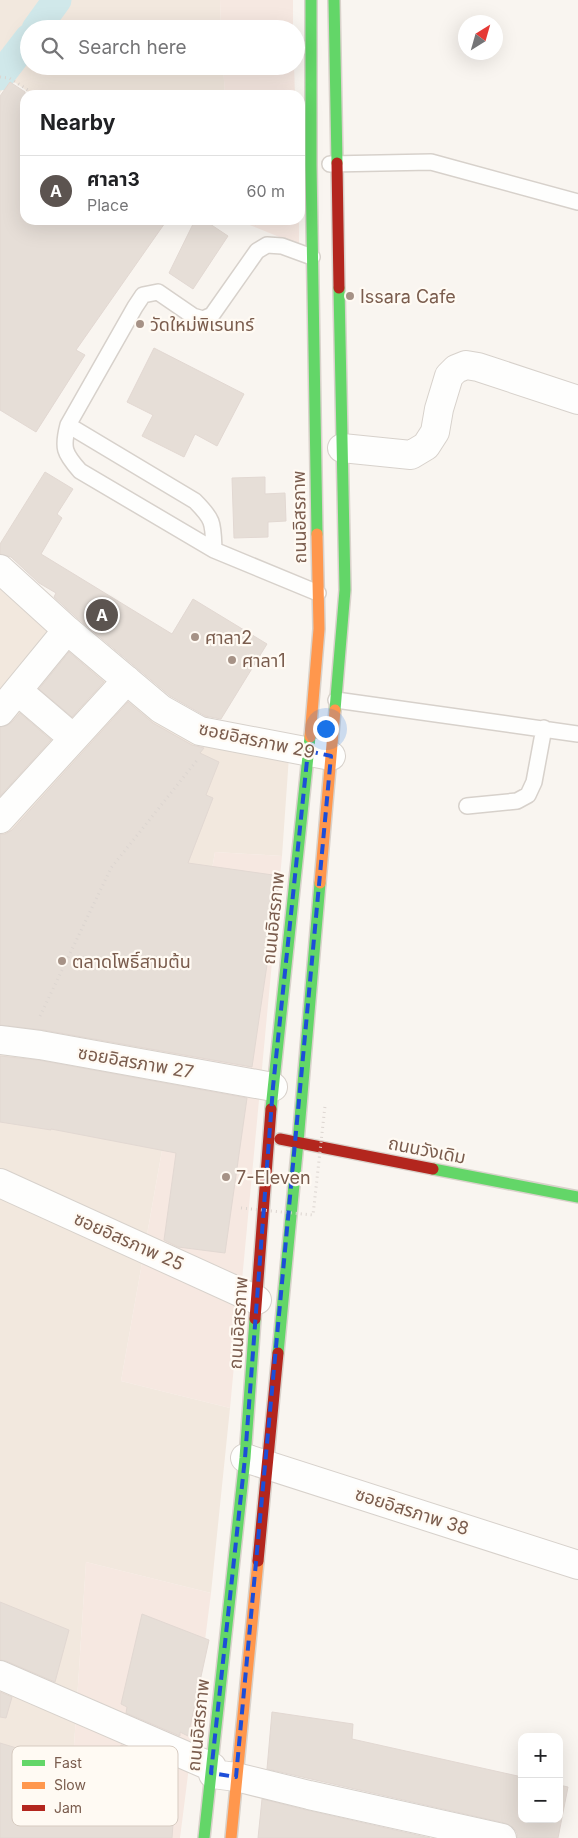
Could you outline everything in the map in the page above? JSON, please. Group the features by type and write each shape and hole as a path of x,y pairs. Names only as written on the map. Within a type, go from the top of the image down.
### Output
{"main road":[{"name":"ถนนอิสรภาพ","path":"205,1836 220,1772 256,1461 257,1300 268,1137 273,1087 319,754 319,629 311,165 311,0"},
{"path":"231,1838 220,1772 256,1461 298,1142 319,754 336,700 345,590 334,0"},
{"name":"ถนนวังเดิม","path":"268,1137 578,1197"}],"street":[{"path":"342,448 411,455 426,446 436,432 439,409 449,376 456,369 466,365 478,366 578,400"},
{"name":"ซอยอิสรภาพ 29","path":"0,569 68,630 161,708 200,731 319,754"},
{"path":"0,712 68,630"},
{"path":"0,819 127,680"},
{"path":"18,691 73,738"},
{"name":"ซอยอิสรภาพ 27","path":"0,1040 28,1043 273,1087"},
{"name":"ซอยอิสรภาพ 25","path":"0,1183 257,1300"},
{"name":"ซอยอิสรภาพ 38","path":"256,1461 578,1565"},
{"path":"0,1675 161,1746"},
{"path":"178,1753 220,1772 309,1795 502,1838"}],"lane":[{"path":"311,165 431,162 578,202"},
{"path":"312,257 282,246 268,245 256,251 212,315 203,319 193,316 158,292 143,295 134,307 68,425 63,443 69,459 80,471 214,550 318,593"},
{"path":"68,425 195,501 209,515 213,528 214,550"},
{"path":"336,700 578,734"},
{"path":"467,806 517,801 528,795 534,782 544,728"},
{"path":"205,1836 220,1838"}],"path":[{"path":"0,77 9,78 28,90"},
{"path":"28,1043 111,868 217,735"},
{"path":"241,1208 313,1215 325,1106"}],"highlighted area":[{"path":"308,751 331,756 236,1777 211,1773 245,1458 273,1087"}],"shaded area":[{"path":"0,0 220,0 221,20 20,20 20,75 224,75 225,90 26,90 10,79 0,93"},
{"path":"220,0 293,0 293,20 221,20"},
{"path":"224,75 294,75 295,90 225,90"},
{"path":"250,225 299,225 299,247"},
{"path":"0,564 175,707 290,742 282,856 215,852 121,1381 230,1408 211,1593 86,1562 74,1746 12,1746 12,1826 69,1826 68,1838 0,1838"},
{"path":"215,852 282,856 230,1408 121,1381"},
{"path":"86,1562 211,1593 180,1838 68,1838 69,1826 178,1826 178,1746 74,1746"}],"building":[{"path":"10,82 22,90 20,90 20,225 164,225 76,350 85,355 36,432 0,410 0,96"},
{"path":"193,225 212,225 228,236 193,289 169,273"},
{"path":"154,348 244,394 217,446 195,434 184,457 142,436 153,415 127,402"},
{"path":"45,472 73,489 57,514 62,518 41,554 172,634 193,599 267,644 221,719 205,716 170,696 77,618 54,597 56,593 39,583 11,557 0,554 0,544"},
{"path":"265,477 265,494 285,493 286,521 268,522 268,537 234,538 232,478"},
{"path":"69,652 104,682 72,717 39,689"},
{"path":"128,702 153,723 192,745 204,748 200,753 219,762 206,795 213,798 188,863 280,876 252,1067 43,1030 0,1025 0,834 5,834 12,830"},
{"path":"20,713 51,740 0,796 0,727 12,722"},
{"path":"0,1056 38,1060 247,1098 225,1253 178,1247 164,1240 176,1153 51,1129 0,1122"},
{"path":"0,1602 69,1630 55,1682 0,1660"},
{"path":"142,1614 209,1640 188,1736 180,1732 180,1736 126,1713 127,1707 121,1704"},
{"path":"0,1692 12,1697 6,1718 0,1717"},
{"path":"272,1712 353,1724 352,1739 518,1776 518,1823 561,1823 558,1838 517,1838 517,1833 513,1827 505,1823 267,1769"},
{"path":"0,1743 12,1747 12,1826 173,1826 172,1838 0,1838"},
{"path":"563,1786 568,1787 563,1812"},
{"path":"262,1799 306,1810 430,1838 258,1838"}],"waterway":[{"path":"43,20 57,0"},
{"path":"0,76 20,50"}],"traffic: fast":[{"path":"311,0 311,165 317,534"},
{"path":"334,0 337,163"},
{"path":"335,710 345,590 339,288"},
{"path":"271,1109 310,737"},
{"path":"278,1353 320,883"},
{"path":"433,1169 578,1197"},
{"path":"204,1838 245,1458 255,1319"}],"traffic: slow":[{"path":"310,737 319,629 317,534"},
{"path":"320,883 335,710"},
{"path":"231,1838 258,1561"}],"traffic: jam":[{"path":"337,163 339,288"},
{"path":"255,1319 271,1109"},
{"path":"280,1139 433,1169"},
{"path":"258,1561 278,1353"}],"place":[{"name":"Issara Cafe","path":"350,296"},
{"name":"วัดใหม่พิเรนทร์","path":"140,324"},
{"name":"ศาลา3","path":"102,615"},
{"name":"ศาลา2","path":"195,637"},
{"name":"ศาลา1","path":"232,660"},
{"name":"ตลาดโพธิ์สามต้น","path":"62,961"},
{"name":"7-Eleven","path":"226,1177"}]}
